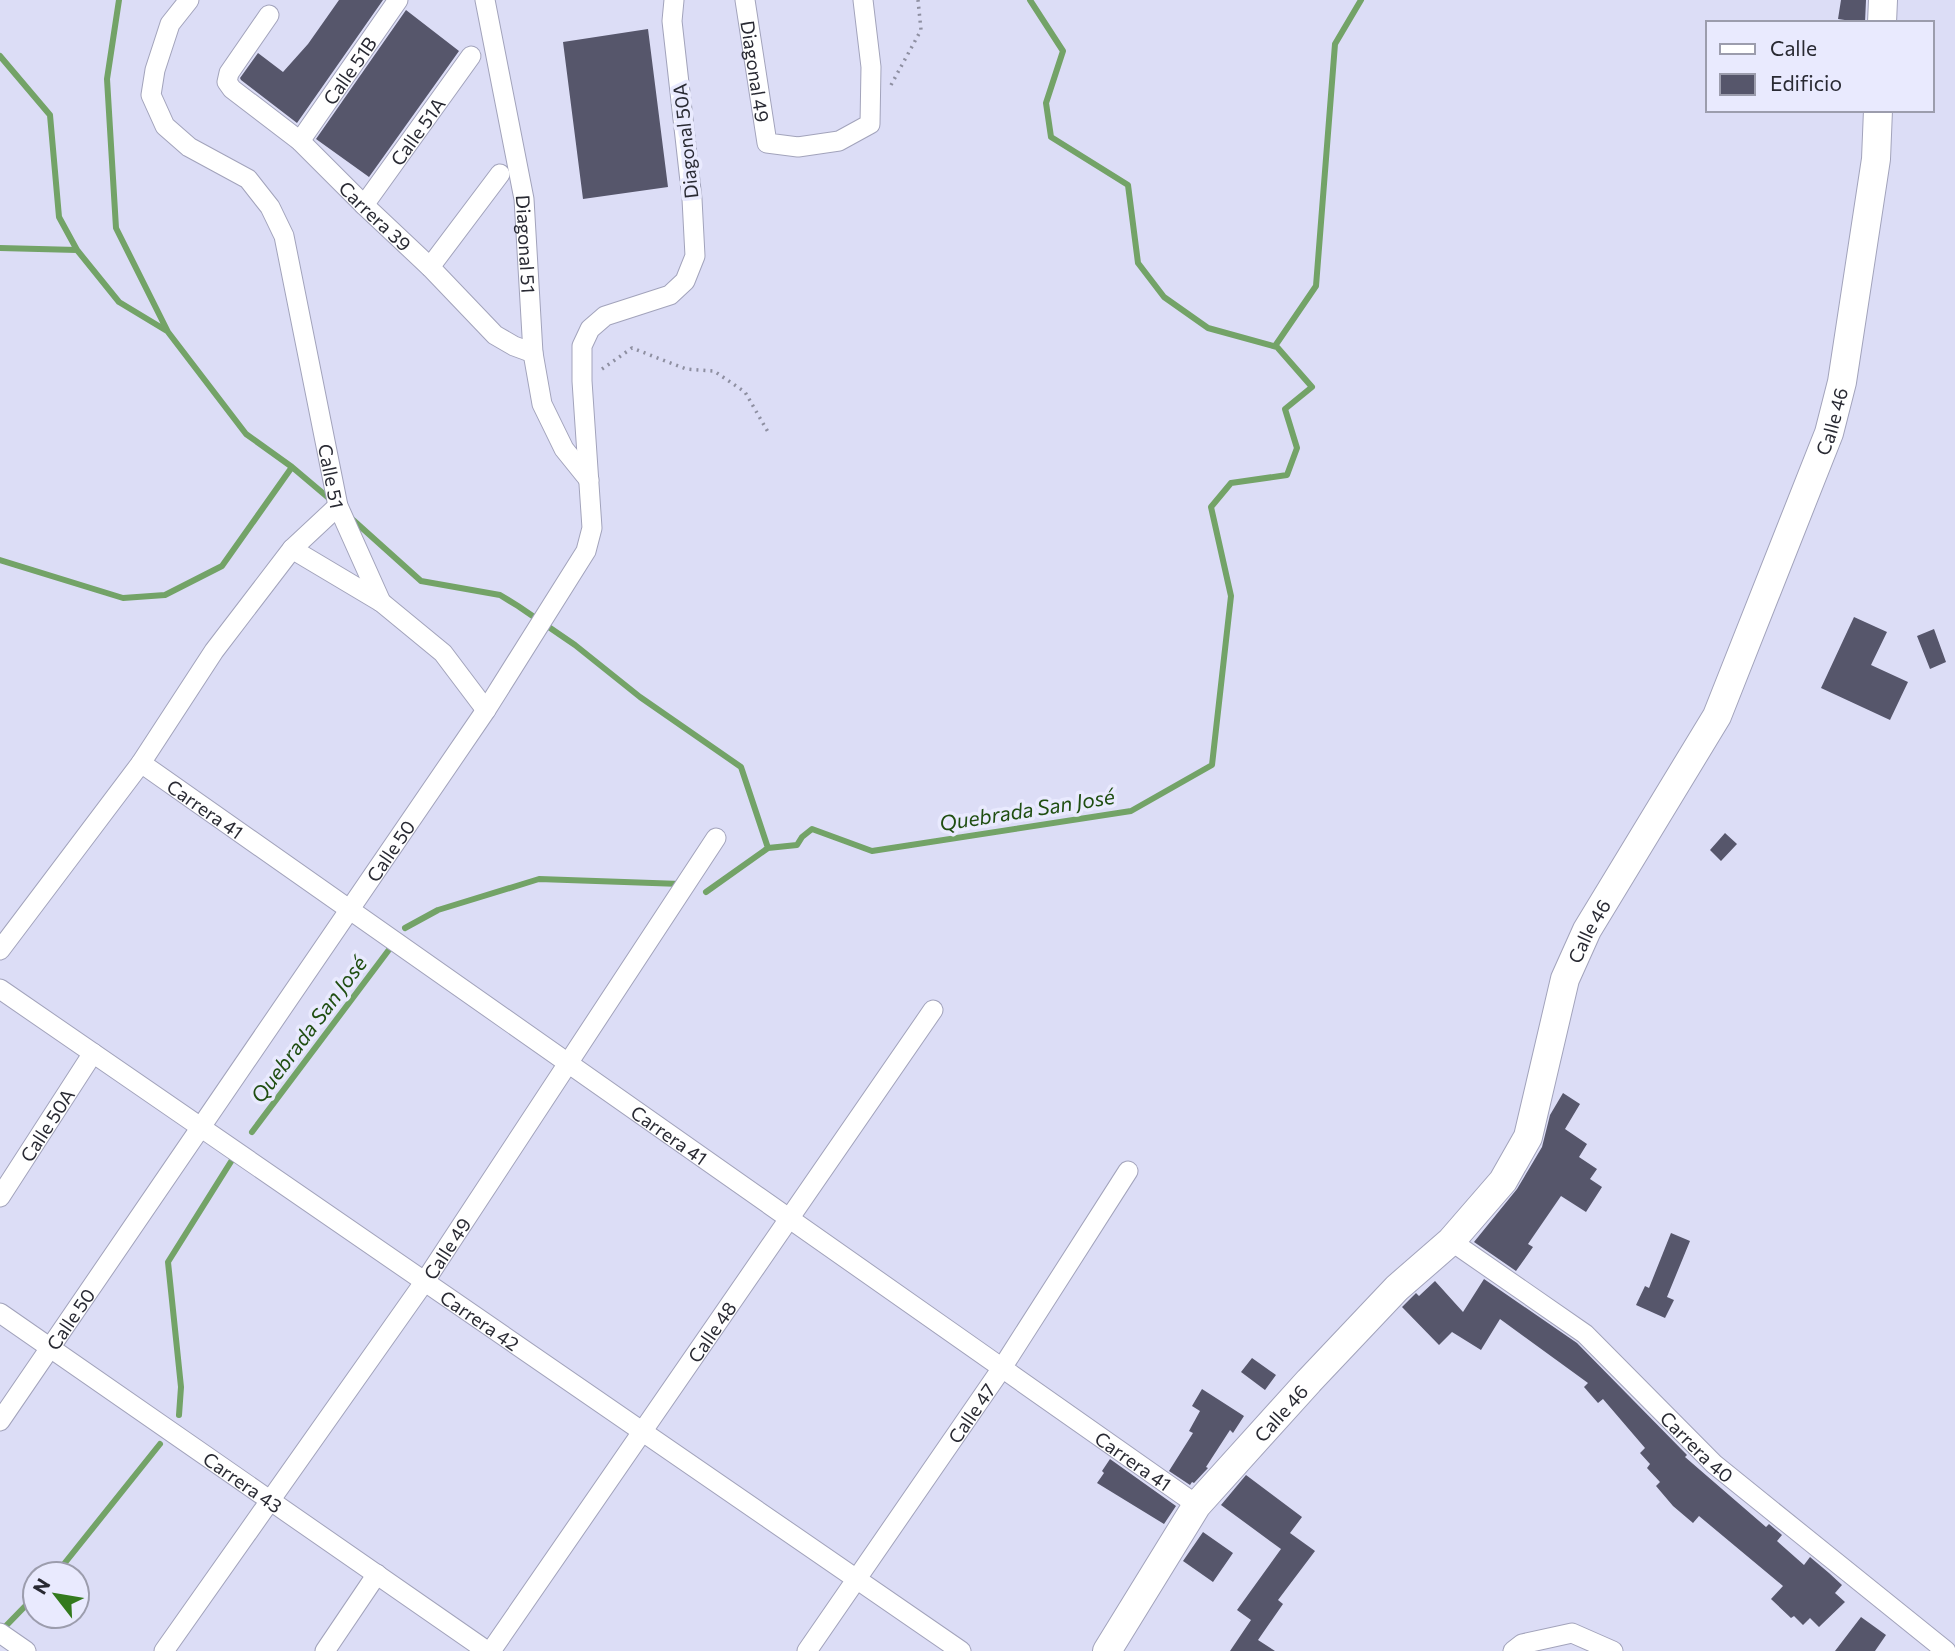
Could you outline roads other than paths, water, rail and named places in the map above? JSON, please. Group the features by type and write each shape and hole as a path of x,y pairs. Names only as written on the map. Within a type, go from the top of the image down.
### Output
{"street":[{"name":"Calle 51","path":"0,950 141,763 214,651 292,549 338,506 284,236 270,207 248,179 189,147 165,125 152,95 155,70 170,24 189,0"},
{"name":"Calle 51B","path":"300,141 398,0"},
{"name":"Diagonal 51","path":"485,0 524,199 533,353 542,404 564,449 589,480"},
{"name":"Diagonal 50A","path":"674,0 672,21 692,199 695,256 685,281"},
{"name":"Diagonal 49","path":"745,0 767,143 798,146 839,141 870,124 872,67 863,0"},
{"path":"1882,21 1883,0"},
{"name":"Carrera 39","path":"269,15 229,73 227,82 232,89 300,141 430,267 495,335 533,353"},
{"name":"Calle 51A","path":"364,205 471,56"},
{"name":"Calle 46","path":"1107,1651 1197,1505 1397,1287 1451,1241 1503,1181 1528,1137 1565,979 1587,930 1717,716 1829,433 1842,382 1876,159 1878,112"},
{"path":"430,267 500,174"},
{"name":"Calle 50","path":"0,1422 486,710 586,551 592,528 582,346 590,329 605,316 670,295 685,281"},
{"path":"338,506 381,602"},
{"path":"292,549 381,602 443,653 486,710"},
{"name":"Carrera 41","path":"141,763 1197,1505"},
{"name":"Calle 49","path":"164,1651 425,1281 716,838"},
{"name":"Carrera 42","path":"0,989 961,1651"},
{"name":"Calle 48","path":"489,1651 933,1010"},
{"name":"Calle 50A","path":"0,1197 93,1053"},
{"name":"Calle 47","path":"807,1651 1002,1368 1128,1171"},
{"name":"Carrera 40","path":"1451,1241 1585,1334 1714,1464 1946,1651"},
{"name":"Carrera 43","path":"0,1313 489,1651"},
{"path":"325,1651 377,1574"},
{"path":"0,1633 26,1651"},
{"path":"1513,1651 1522,1644 1572,1633 1613,1651"}],"waterway":[{"path":"119,0 107,79 116,228 168,332 246,434 292,467 331,500"},
{"name":"Quebrada San José","path":"706,892 768,848 797,845 812,829 872,851 1131,811 1212,765 1231,596 1211,507 1231,483 1287,475 1297,448 1285,409 1312,387 1277,347 1208,328 1164,297 1138,263 1128,185 1051,137 1046,103 1063,51 1030,0"},
{"path":"1275,346 1316,286 1335,44 1361,0"},
{"path":"0,56 50,115 59,217 77,250 119,302 167,331"},
{"path":"0,248 77,250"},
{"path":"0,560 123,598 165,595 222,566 292,467"},
{"path":"352,519 421,581 500,595 518,606 575,645 640,697 741,767 768,848"},
{"name":"Quebrada San José","path":"405,928 438,910 539,879 681,884"},
{"name":"Quebrada San José","path":"252,1132 391,947"},
{"name":"Quebrada San José","path":"179,1415 181,1387 168,1262 232,1160"},
{"name":"Quebrada San José","path":"67,1560 160,1444"},
{"name":"Quebrada San José","path":"2,1630 21,1610"}]}
